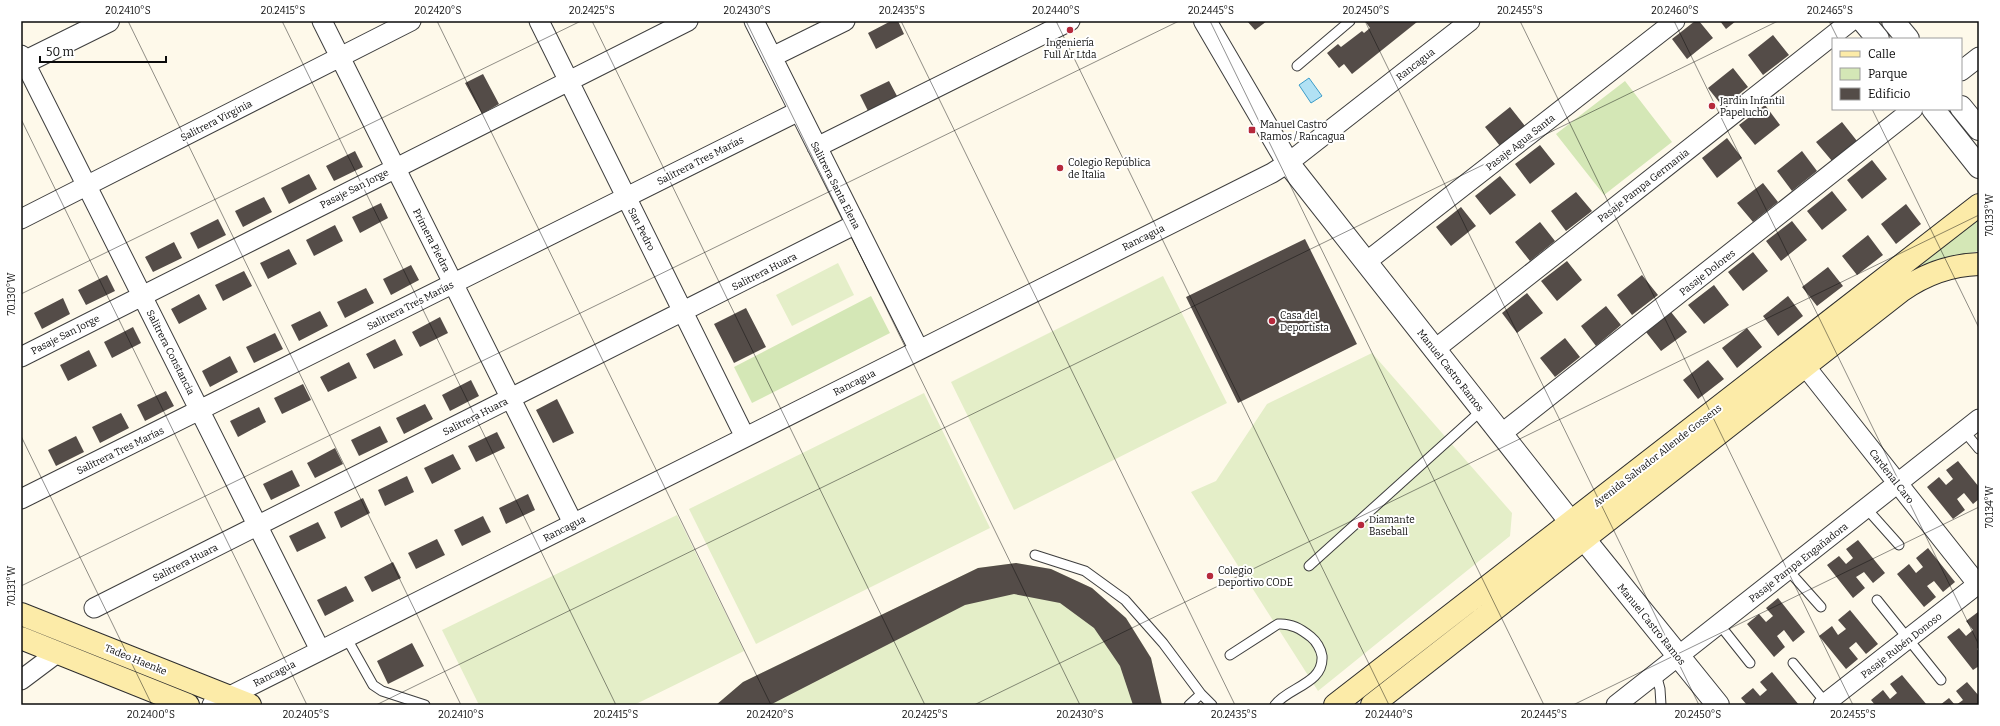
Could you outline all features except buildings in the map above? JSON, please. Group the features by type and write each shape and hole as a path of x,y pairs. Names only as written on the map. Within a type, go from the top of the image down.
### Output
{"main road":[{"name":"Avenida Salvador Allende Gossens","path":"1335,705 1979,205"},
{"path":"1372,705 1914,281 1938,270 1979,264"},
{"name":"Tadeo Haenke","path":"21,614 220,701 250,705"},
{"path":"21,638 188,705"}],"street":[{"path":"22,60 108,21"},
{"name":"Primera Piedra","path":"322,21 574,523"},
{"name":"Salitrera Virginia","path":"21,219 411,21"},
{"name":"San Pedro","path":"539,21 745,437"},
{"name":"Pasaje San Jorge","path":"21,357 141,295 688,21"},
{"name":"Salitrera Santa Elena","path":"754,21 919,350"},
{"path":"772,58 845,21"},
{"path":"817,147 1070,21"},
{"name":"Manuel Castro Ramos","path":"1205,21 1288,163 1570,522 1718,705"},
{"name":"Pasaje Agua Santa","path":"1366,262 1675,21"},
{"name":"Pasaje Pampa Germania","path":"1434,350 1851,21"},
{"path":"1863,21 1877,38"},
{"path":"1893,21 1907,38"},
{"name":"Rancagua","path":"220,701 1288,163 1459,24"},
{"path":"1962,70 1979,57"},
{"name":"Salitrera Constancia","path":"22,60 320,650"},
{"path":"1962,108 1979,130"},
{"name":"Pasaje Dolores","path":"1501,434 1912,110"},
{"path":"1934,110 1979,167"},
{"name":"Salitrera Tres Marías","path":"21,499 799,111"},
{"name":"Salitrera Huara","path":"94,608 856,224"},
{"name":"Cardenal Caro","path":"1805,366 1979,584"},
{"name":"Pasaje Pampa Engañadora","path":"1616,705 1979,420"},
{"name":"Pasaje Rubén Donoso","path":"1825,704 1979,584"},
{"path":"21,680 57,653"}],"lane":[{"path":"1297,66 1350,21"},
{"path":"1308,566 1482,410"},
{"path":"1964,431 1979,449"},
{"path":"1866,508 1899,545"},
{"path":"1035,555 1085,571 1125,600 1163,643 1200,694 1212,705"},
{"path":"1788,570 1821,607"},
{"path":"1877,600 1907,640 1941,680"},
{"path":"1230,655 1278,624 1287,623 1300,629 1316,640 1322,653 1322,665 1312,679 1275,705"},
{"path":"1719,624 1750,663"},
{"path":"346,637 373,685 382,691 425,705"},
{"path":"1794,663 1825,704"},
{"path":"1656,674 1660,689 1661,705"},
{"path":"1189,705 1200,694"}],"green space":[{"path":"1625,81 1672,142 1604,195 1556,134"},
{"path":"1979,219 1979,251 1913,267"},
{"path":"838,263 854,295 792,326 776,295"},
{"path":"1163,276 1227,403 1014,510 951,382"},
{"path":"871,296 890,333 752,403 734,367"},
{"name":"Diamante Baseball","path":"1372,353 1512,513 1510,536 1318,691 1191,492 1216,481 1267,404"},
{"path":"924,393 990,528 756,644 689,509"},
{"path":"677,515 744,651 634,705 479,705 442,630"},
{"path":"1016,563 1051,569 1092,588 1126,618 1151,658 1162,705 716,705 743,682 978,568"}],"water":[{"path":"1309,78 1322,96 1311,103 1299,85"}],"place":[{"name":"Ingeniería Full Ar Ltda","path":"1070,30"},
{"name":"Jardin Infantil Papelucho","path":"1712,106"},
{"name":"Manuel Castro Ramos / Rancagua","path":"1252,130"},
{"name":"Colegio República de Italia","path":"1060,168"},
{"name":"Casa del Deportista","path":"1272,321"},
{"name":"Diamante Baseball","path":"1361,525"},
{"name":"Colegio Deportivo CODE","path":"1210,576"}]}
